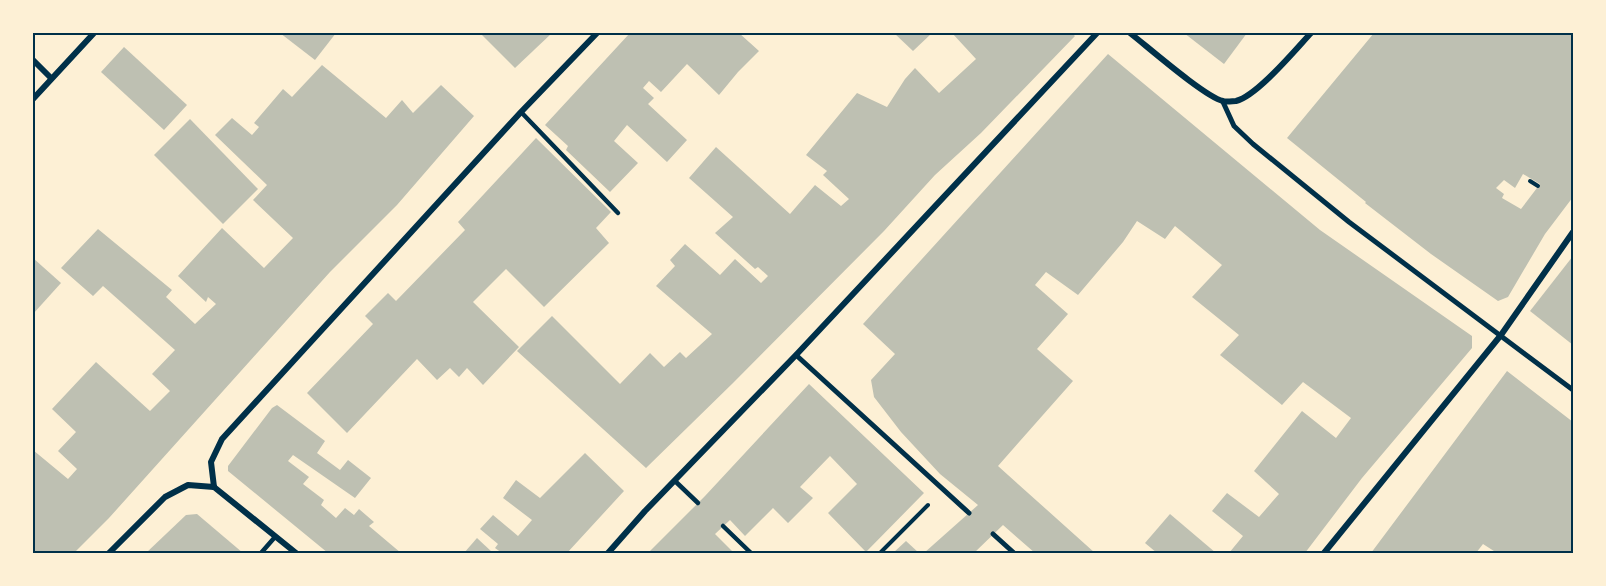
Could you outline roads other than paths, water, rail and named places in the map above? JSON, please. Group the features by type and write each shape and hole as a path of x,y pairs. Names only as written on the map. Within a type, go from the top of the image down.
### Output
{"street":[{"path":"33,99 94,33"},
{"path":"214,488 211,462 222,439 521,112 597,33"},
{"path":"608,553 645,511 795,356 1097,33"},
{"path":"1130,33 1204,92 1223,102 1239,100 1255,89 1276,71 1311,33"},
{"path":"33,60 51,78"},
{"path":"1223,102 1234,126 1253,144 1349,222 1573,390"},
{"path":"1324,553 1501,336 1573,232"},
{"path":"795,356 969,513"},
{"path":"109,553 165,497 188,485 214,488 296,553"},
{"path":"993,534 1014,553"}],"lane":[{"path":"521,112 618,213"},
{"path":"675,481 698,503"},
{"path":"723,526 751,553"},
{"path":"261,553 274,537"}]}
